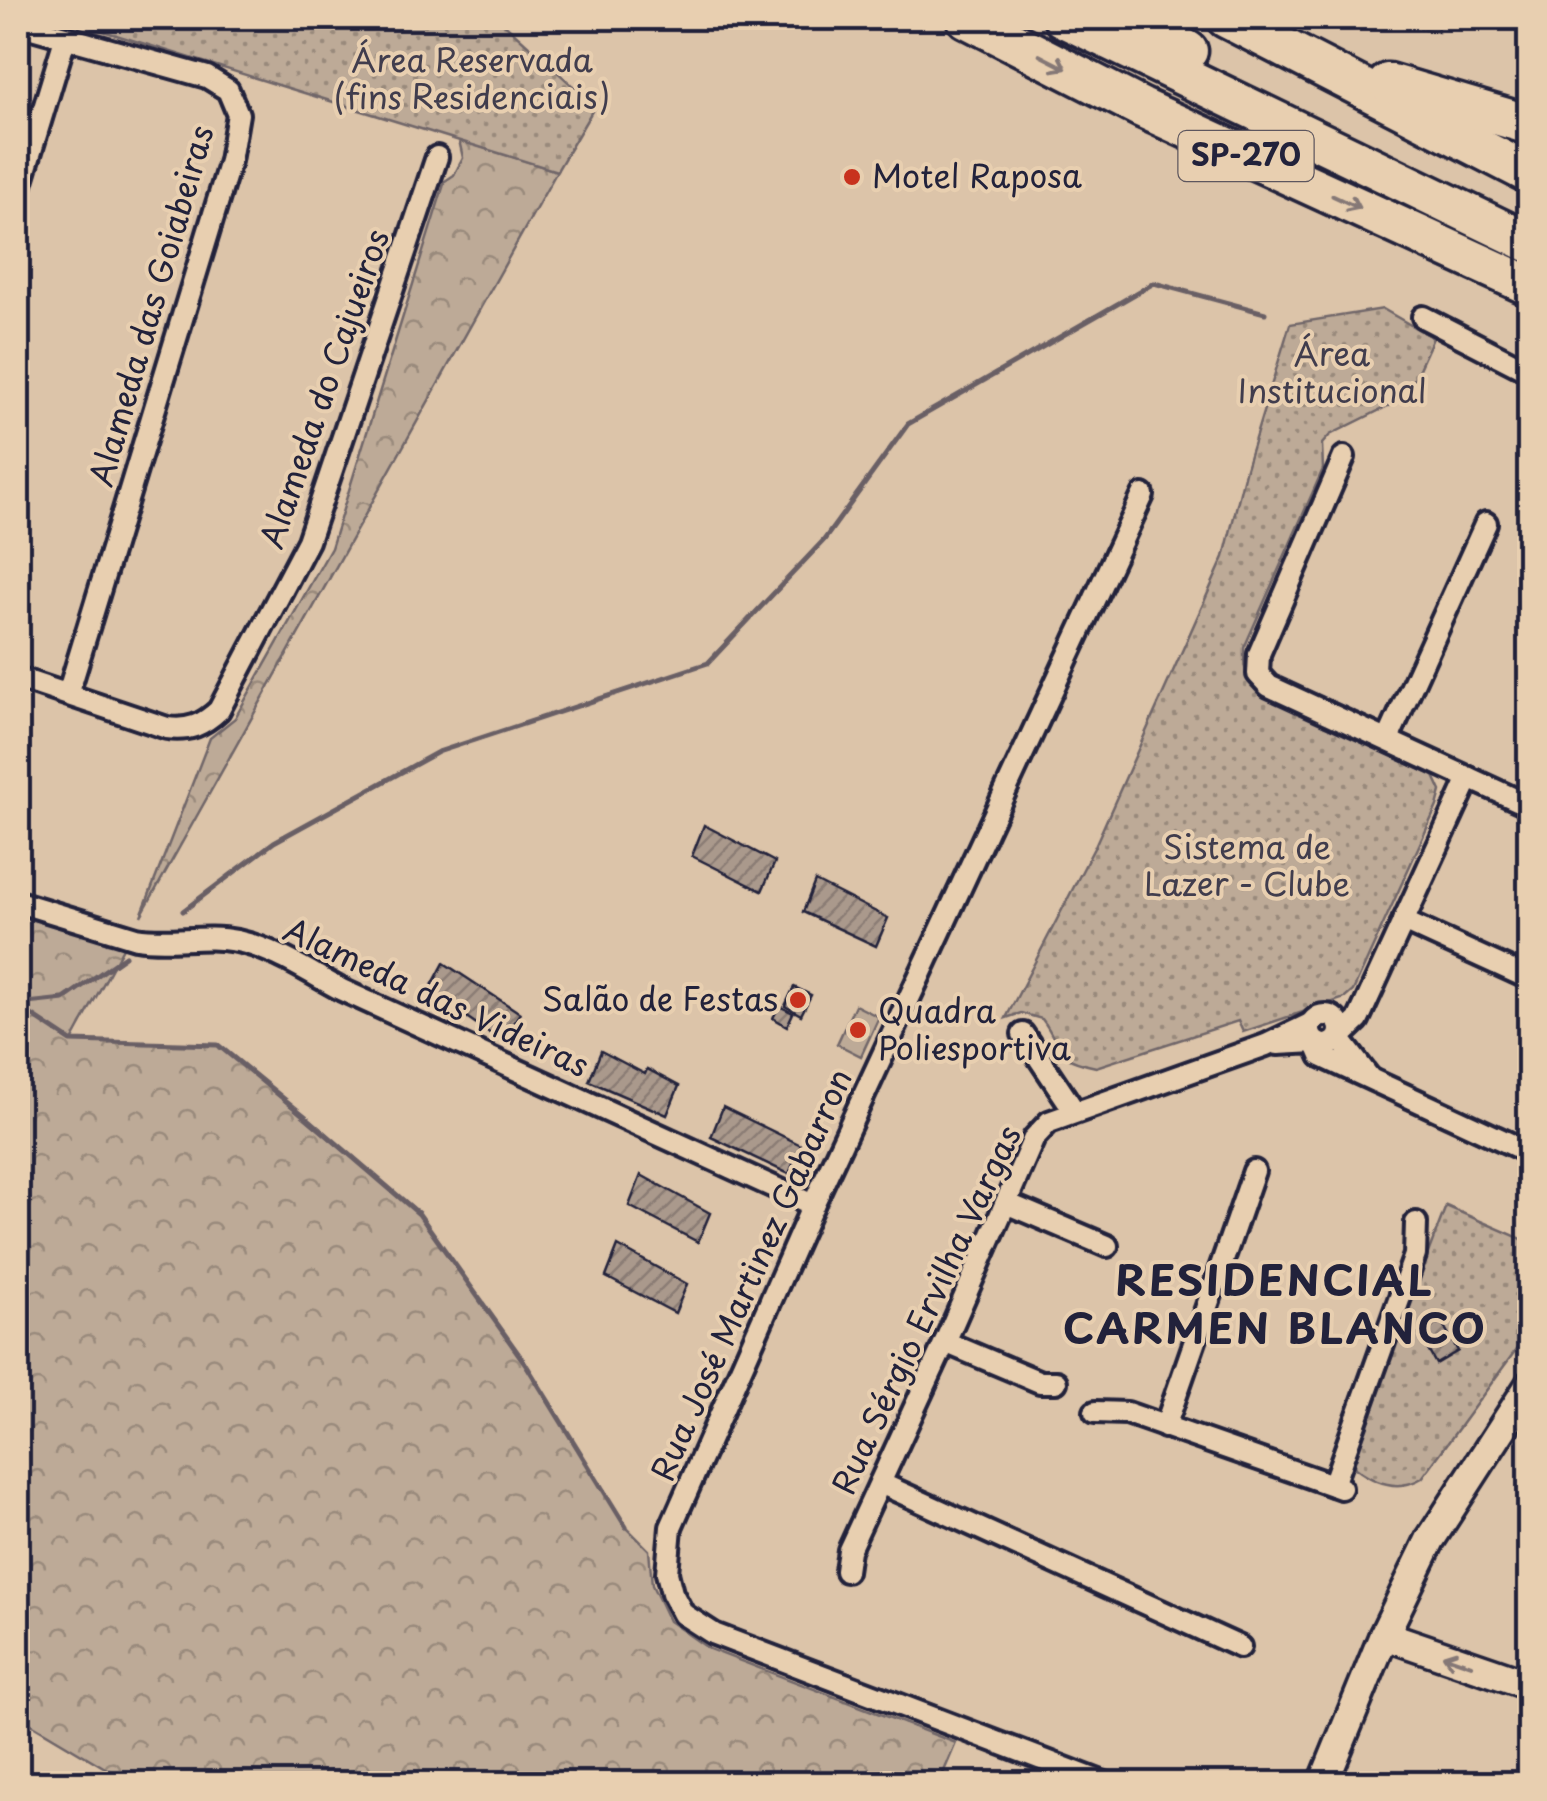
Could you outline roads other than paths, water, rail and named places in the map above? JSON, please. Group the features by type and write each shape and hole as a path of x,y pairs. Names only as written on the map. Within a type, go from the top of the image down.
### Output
{"highway":[{"name":"SP-270","path":"966,18 1142,108 1530,286"},
{"name":"SP-270","path":"1063,18 1530,243"},
{"name":"SP-270","path":"1118,18 1530,214"},
{"path":"1135,18 1188,51"},
{"path":"1226,18 1530,174"},
{"path":"1297,56 1530,125"}],"main road":[{"path":"1324,1784 1384,1635 1446,1512 1530,1385"},
{"path":"1384,1635 1530,1685"}],"street":[{"name":"Alameda das Goiabeiras","path":"18,24 207,77 228,90 238,114 230,161 68,694"},
{"path":"18,194 64,39"},
{"name":"Alameda do Cajueiros","path":"18,678 168,728 182,730 204,723 219,710 308,541 437,158"},
{"path":"1423,317 1530,372"},
{"path":"1344,458 1259,654 1258,674 1269,686 1529,804"},
{"name":"Rua José Martinez Gabarron","path":"1106,1784 714,1634 683,1614 667,1572 671,1526 813,1205 1143,496"},
{"path":"1388,739 1486,523"},
{"path":"1369,1077 1339,1038 1358,1020 1470,778"},
{"name":"Alameda das Videiras","path":"18,902 156,942 203,938 235,941 274,952 342,990 813,1205"},
{"path":"1403,921 1530,979"},
{"name":"Rua Sérgio Ervilha Vargas","path":"846,1570 849,1550 1034,1138 1049,1122 1319,1026 1370,995"},
{"path":"1319,1026 1321,1056 1530,1152"},
{"name":"Rua Sérgio Ervilha Vargas","path":"1319,1026 1328,1046 1339,1038"},
{"path":"1023,1034 1074,1112"},
{"path":"1165,1427 1254,1171"},
{"path":"1006,1203 1106,1246"},
{"path":"1095,1412 1126,1413 1337,1486 1415,1255 1416,1222"},
{"path":"945,1342 1040,1382 1056,1382"},
{"path":"880,1483 1240,1647"}],"waterway":[{"path":"183,911 274,842 438,752 708,663 824,540 908,424 1154,283 1265,313"},
{"path":"18,1004 64,999 125,956"},
{"path":"18,1006 71,1041 218,1045 306,1117 419,1214 525,1363 626,1527"}],"place":[{"name":"Motel Raposa","path":"852,177"},
{"name":"Salão de Festas","path":"798,1000"},
{"name":"Quadra Poliesportiva","path":"858,1030"}],"district":[{"name":"RESIDENCIAL CARMEN BLANCO","path":"1275,1305"}],"park label":[{"name":"Área Reservada (fins Residenciais)","path":"472,80"},
{"name":"Área Institucional","path":"1332,374"},
{"name":"Sistema de Lazer - Clube","path":"1247,866"}]}
